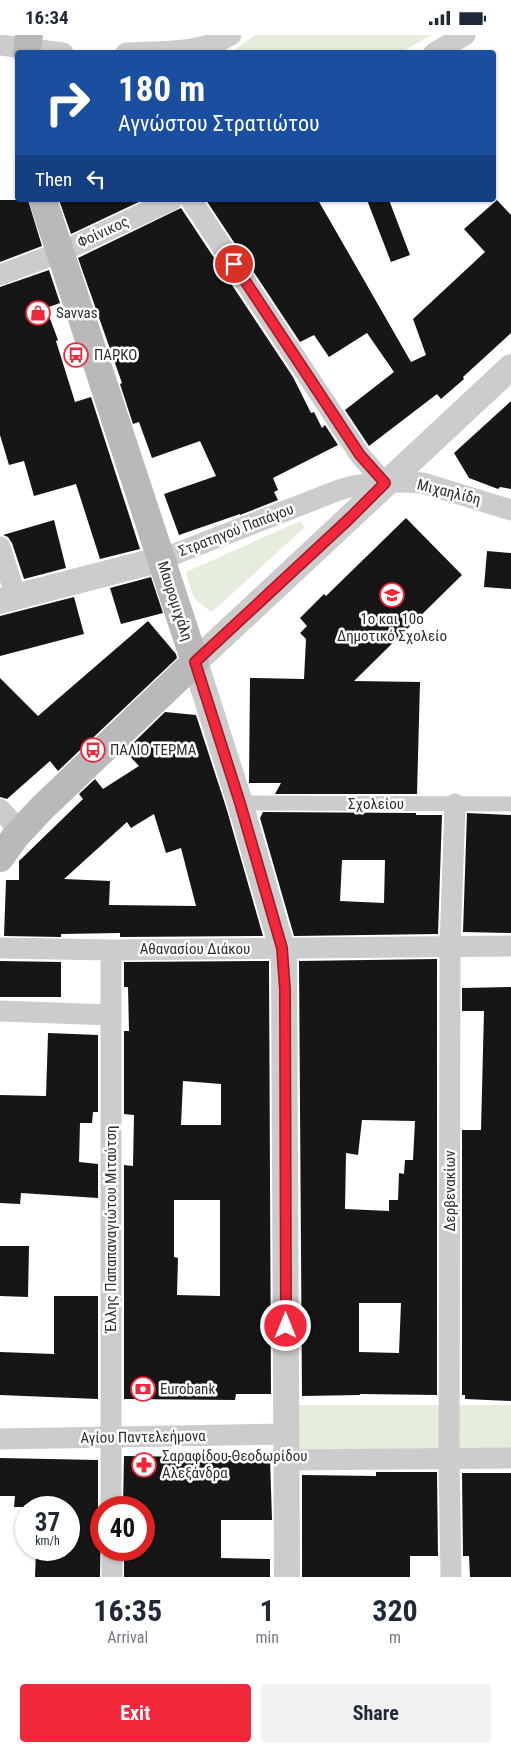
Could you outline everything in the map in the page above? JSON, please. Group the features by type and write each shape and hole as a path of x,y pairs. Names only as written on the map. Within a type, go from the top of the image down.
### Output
{"main road":[{"name":"Μαυρομιχάλη","path":"44,202 195,662"},
{"path":"0,858 20,831 42,808 195,662"}],"street":[{"path":"439,50 465,35"},
{"path":"166,50 192,48 222,37"},
{"path":"0,45 28,45 49,50"},
{"name":"Φοίνικος","path":"0,275 61,252 168,202"},
{"path":"192,202 360,455 385,483"},
{"path":"195,662 511,367"},
{"name":"Μιχαηλίδη","path":"385,483 412,483 434,486 511,510"},
{"name":"Στρατηγού Παπάγου","path":"8,599 162,559 348,487 385,483"},
{"path":"0,547 8,599"},
{"name":"Μαυρομιχάλη","path":"195,662 240,803 282,948 285,990 287,1577"},
{"name":"Σχολείου","path":"240,803 511,804"},
{"name":"Δερβενακίων","path":"451,1577 450,947 455,804"},
{"path":"0,809 20,831"},
{"name":"Αθανασίου Διάκου","path":"0,948 111,950 511,946"},
{"name":"Έλλης Παπαπαναγιώτου Μιταύτση","path":"111,950 111,1496"},
{"path":"0,1011 110,1015"},
{"name":"Αγίου Παντελεήμονα","path":"0,1439 286,1434"},
{"path":"286,1460 511,1458"},
{"path":"112,1561 112,1577"}],"green space":[{"path":"255,35 432,35 405,50 235,50"},
{"path":"300,521 305,527 212,612 193,595 186,572"},
{"path":"286,1405 511,1405 511,1458 286,1460"}],"building":[{"path":"0,200 29,202 42,246 0,262"},
{"path":"497,200 511,215 511,333 441,399 437,394 369,446 345,410 394,372 367,333 329,357 314,335 300,342 207,202 319,202 411,362 426,355 413,319 485,252 464,229"},
{"path":"60,202 139,202 71,234"},
{"path":"368,202 390,202 410,255 391,262"},
{"path":"181,208 293,377 311,413 314,412 322,428 325,425 338,445 273,478 278,490 274,492 278,500 179,535 164,494 216,476 200,441 152,458 139,422 133,424 120,384 122,383 78,258"},
{"path":"49,270 60,303 46,308 58,340 56,341 75,402 91,397 140,549 100,559 76,484 34,496 24,461 9,465 0,435 0,287"},
{"path":"511,401 511,489 500,487 498,489 469,478 454,453"},
{"path":"406,518 462,575 354,681 420,682 417,794 275,794 281,783 249,783 250,678 304,679 306,639 300,633 307,626 300,618 324,594 326,596"},
{"path":"54,520 66,568 24,579 12,543 8,537 3,535"},
{"path":"487,551 511,553 511,589 484,587"},
{"path":"151,577 163,613 121,624 110,588"},
{"path":"74,597 84,634 0,656 0,616"},
{"path":"148,621 176,654 177,658 58,771 50,761 7,799 0,797 0,678 38,716"},
{"path":"165,712 196,715 226,807 263,936 120,937 120,933 61,934 61,937 4,936 6,880 19,880 19,861 83,799 79,794 95,779 103,789 139,766 125,751","holes":["154,814 166,853 181,848 196,906 109,905 110,881 64,879 127,822 131,828"]},
{"path":"263,812 416,813 416,815 442,815 438,934 294,936 260,818","holes":["342,860 385,860 384,903 340,901"]},
{"path":"467,813 511,815 511,933 463,932"},
{"path":"437,959 437,1395 360,1394 302,1396 299,961","holes":["362,1120 415,1121 413,1160 405,1160 404,1174 399,1173 398,1200 389,1200 389,1211 345,1209 346,1153 358,1155","359,1303 401,1303 399,1353 359,1352"]},
{"path":"0,961 61,962 61,997 0,997"},
{"path":"269,961 271,1394 236,1394 235,1400 124,1399 124,1165 133,1166 134,1115 124,1114 124,1031 129,1031 128,987 124,987 124,962","holes":["183,1081 221,1084 221,1125 181,1125","174,1200 220,1200 220,1296 177,1295 178,1258 174,1257"]},
{"path":"511,987 511,1401 465,1399 465,1395 462,1395 462,1130 481,1130 484,1011 462,1011 462,988"},
{"path":"48,1033 98,1035 98,1112 93,1112 92,1123 80,1123 79,1162 98,1164 98,1198 21,1193 20,1204 0,1203 0,1095 46,1096"},
{"path":"0,1246 29,1246 28,1297 0,1296"},
{"path":"54,1296 98,1296 98,1399 0,1395 0,1352 54,1354"},
{"path":"124,1456 270,1458 272,1520 221,1520 221,1558 270,1559 270,1577 124,1577 124,1561 155,1561 155,1496 123,1496"},
{"path":"0,1458 98,1460 98,1496 90,1496 90,1561 100,1561 100,1577 35,1577 36,1561 80,1561 80,1496 0,1496"},
{"path":"376,1472 437,1472 438,1556 410,1556 410,1577 302,1577 302,1475 376,1476"},
{"path":"462,1473 511,1473 511,1577 470,1577 469,1556 463,1556"}],"place":[{"name":"Savvas","path":"38,313"},
{"name":"ΠΑΡΚΟ","path":"76,355"},
{"name":"1ο και 10ο Δημοτικό Σχολείο","path":"392,595"},
{"name":"ΠΑΛΙΟ ΤΕΡΜΑ","path":"93,750"},
{"name":"Eurobank","path":"143,1389"},
{"name":"Σαραφίδου-Θεοδωρίδου Αλεξάνδρα","path":"144,1465"}],"route":[{"path":"234,264 360,455 385,483 195,662 240,803 282,948 284,962 286,1326"}]}
